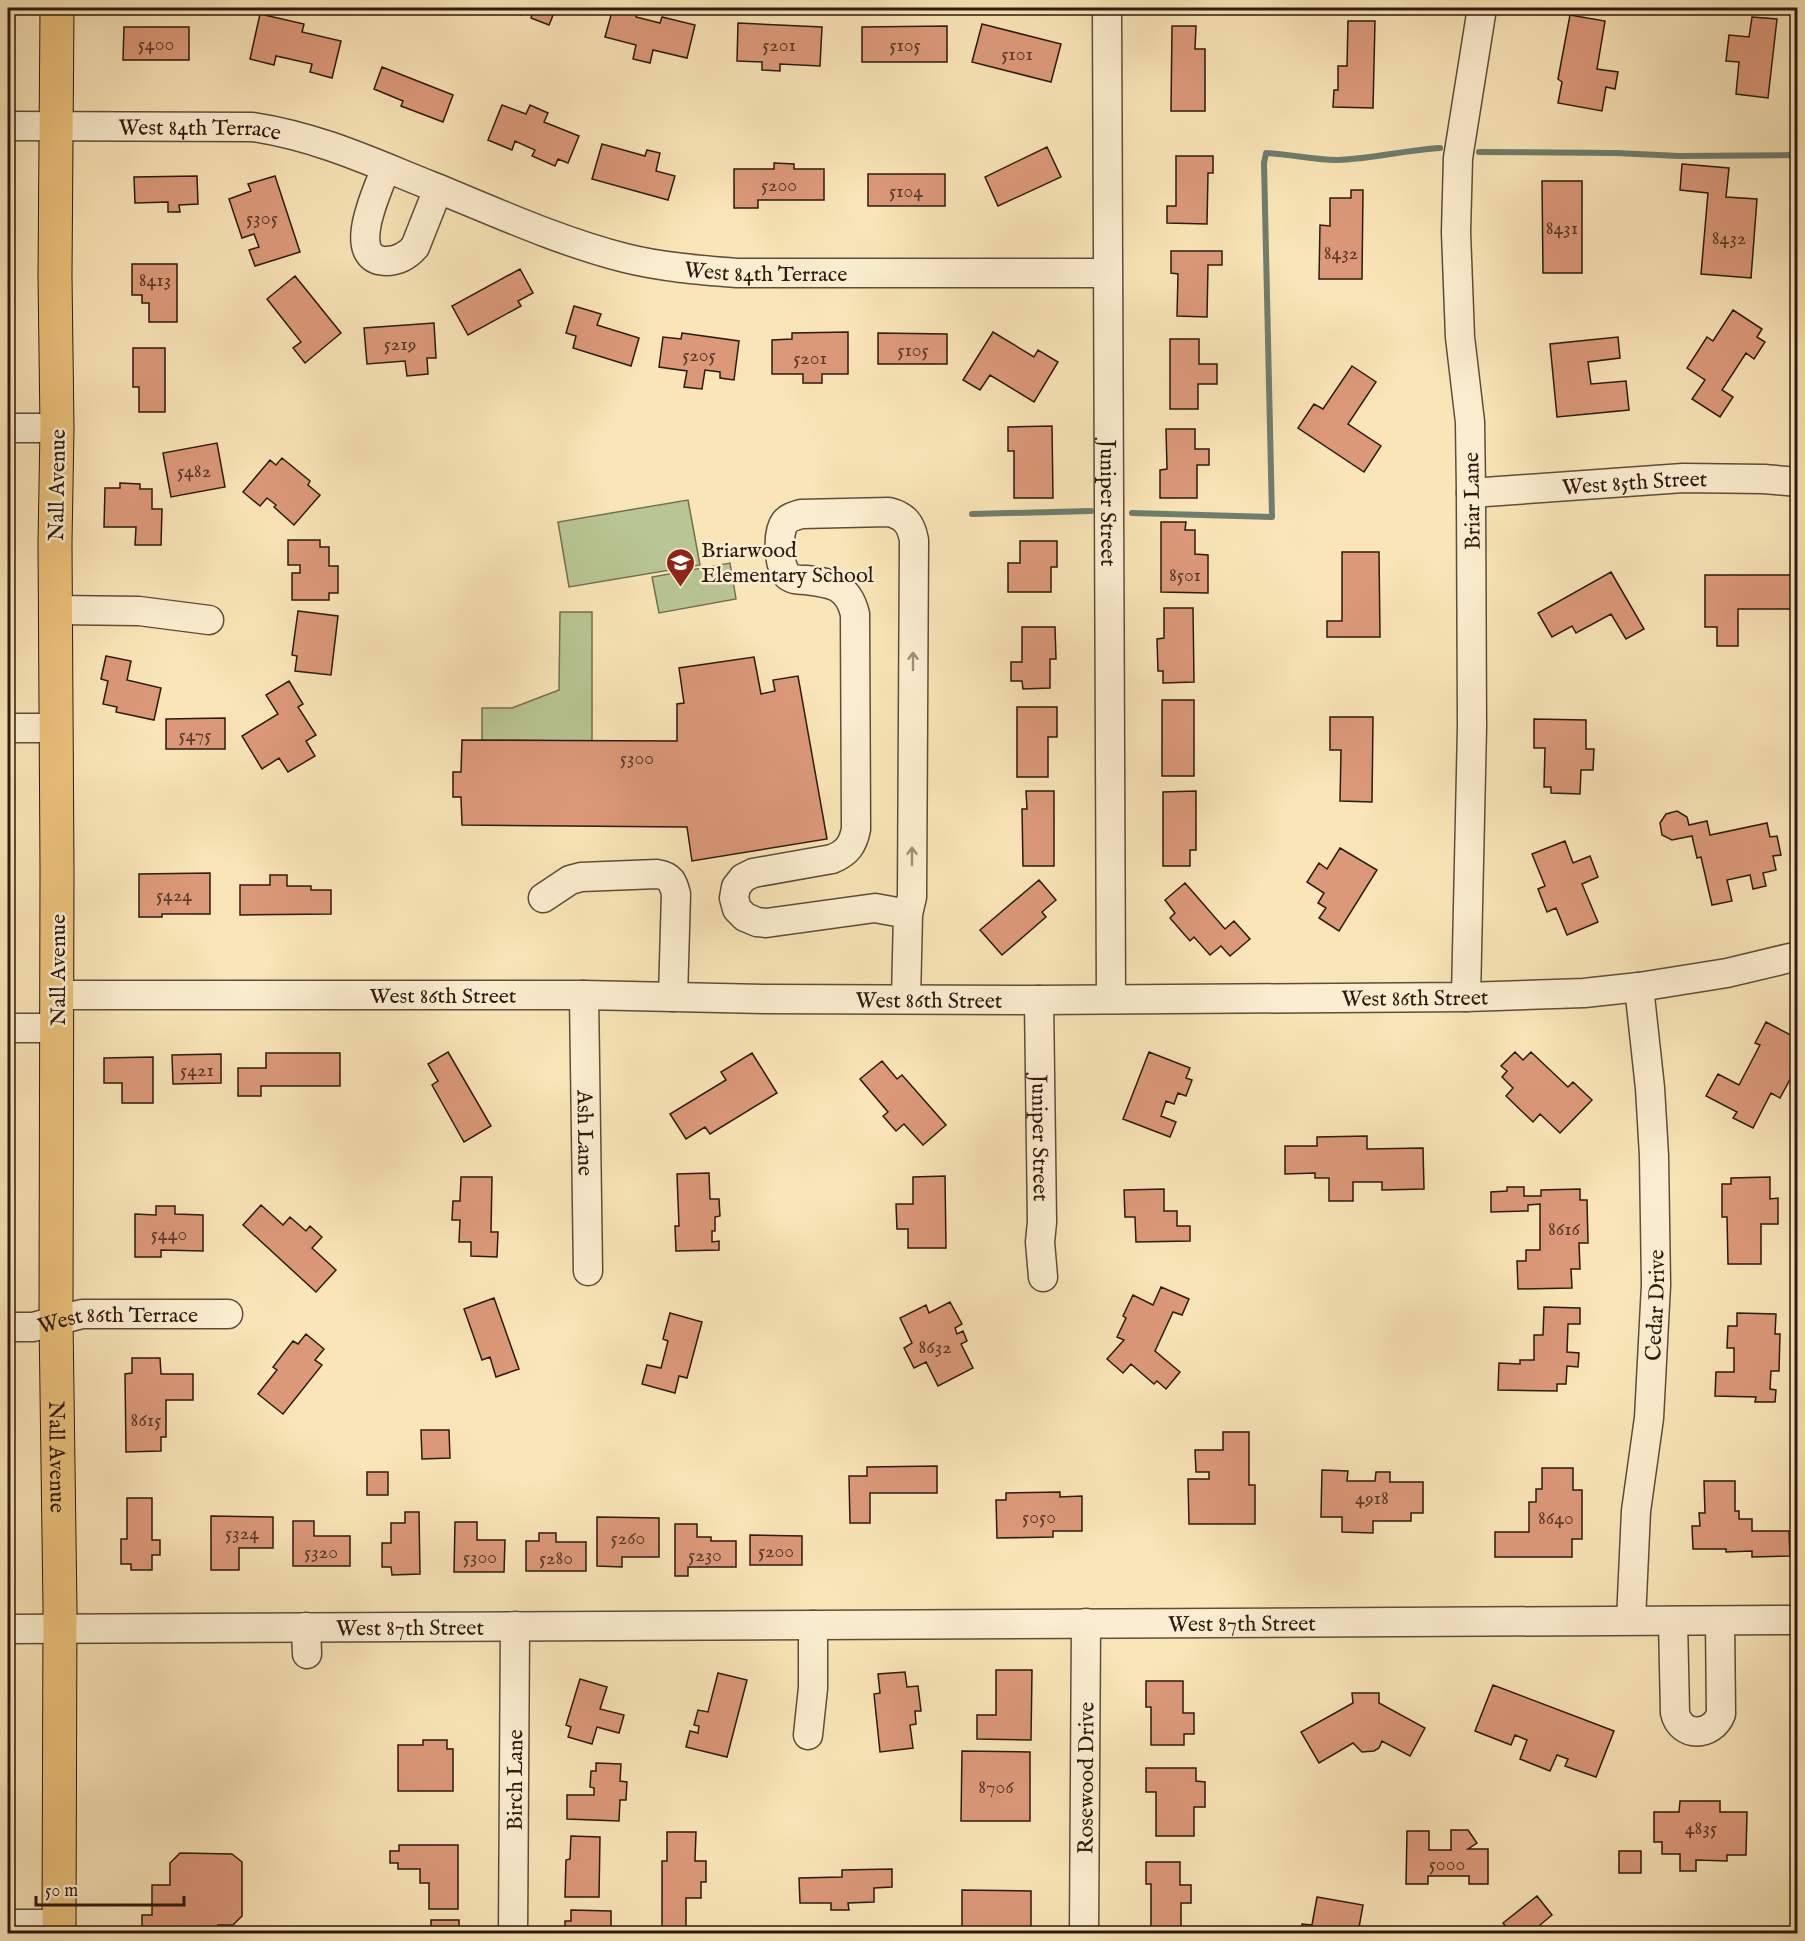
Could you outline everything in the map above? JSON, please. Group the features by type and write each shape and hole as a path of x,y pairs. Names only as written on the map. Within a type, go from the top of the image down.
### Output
{"main road":[{"name":"Nall Avenue","path":"57,8 56,1320 60,1629 59,1929"}],"street":[{"name":"Juniper Street","path":"1107,8 1111,999"},
{"name":"Briar Lane","path":"1466,997 1472,727 1472,493 1470,422 1460,337 1456,232 1458,158 1482,8"},
{"name":"West 84th Terrace","path":"8,126 253,127 286,132 311,139 565,239 625,258 686,269 737,273 1107,273"},
{"path":"386,168 365,231 370,254 382,261 402,258 415,247 438,189"},
{"path":"8,428 57,428"},
{"name":"West 85th Street","path":"1472,493 1683,478 1764,479 1797,482"},
{"path":"906,999 908,914 912,897 914,540 912,530 900,515 889,512 801,514 791,517 783,524 780,534 781,560 788,576 797,580 836,585 850,598 855,614 856,829 850,848 843,855 753,873 743,878 736,887 734,898 737,909 745,917 766,923 874,908 908,914"},
{"path":"56,610 139,611 209,620"},
{"path":"8,728 57,728"},
{"path":"543,898 570,880 581,877 657,874 671,878 676,894 673,997"},
{"name":"West 86th Street","path":"56,995 585,995 1039,1000 1466,997 1584,993 1639,987 1727,973 1797,956"},
{"name":"Cedar Drive","path":"1632,1620 1636,1511 1649,1418 1656,1285 1654,1156 1650,1088 1639,987"},
{"name":"Ash Lane","path":"585,995 588,1270"},
{"name":"Juniper Street","path":"1039,1000 1042,1222 1040,1242 1043,1277"},
{"path":"8,1028 57,1028"},
{"name":"West 86th Terrace","path":"8,1327 33,1327 82,1314 228,1314"},
{"name":"West 87th Street","path":"8,1629 60,1629 307,1640 515,1626 1797,1620"},
{"path":"1673,1621 1675,1713 1680,1724 1690,1730 1701,1732 1718,1722 1720,1714 1720,1621"},
{"name":"Rosewood Drive","path":"1084,1934 1086,1623"},
{"path":"808,1735 813,1678 813,1625"},
{"name":"Birch Lane","path":"513,1934 515,1626"},
{"path":"8,1924 59,1929"}],"green space":[{"path":"688,500 700,565 569,587 558,522"},
{"path":"730,563 736,599 659,613 652,577"},
{"path":"560,612 592,612 592,741 482,740 482,708 512,708 559,690"}],"building":[{"path":"502,8 524,8 521,15"},
{"path":"529,8 556,8 549,25 531,18 534,9"},
{"path":"613,8 638,8 636,17 660,23 662,17 695,25 687,58 653,50 650,63 633,59 636,45 605,37"},
{"path":"260,14 304,24 302,32 341,41 332,78 310,72 312,64 276,56 274,65 250,59"},
{"path":"1570,15 1605,21 1597,69 1618,72 1615,89 1606,87 1602,111 1558,103 1562,82 1558,79"},
{"path":"1752,17 1777,19 1768,98 1736,94 1739,62 1726,61 1729,35 1749,37"},
{"path":"1348,21 1375,21 1373,108 1333,107 1334,90 1338,90 1338,66 1347,66"},
{"path":"738,23 822,27 820,66 780,64 780,71 762,70 762,62 737,61"},
{"path":"982,24 1061,44 1051,82 972,62"},
{"path":"947,26 947,62 862,62 862,27"},
{"path":"1172,26 1196,26 1195,49 1205,49 1205,111 1171,111"},
{"path":"124,27 189,27 189,60 123,60"},
{"path":"382,67 453,95 443,122 401,106 403,101 374,89"},
{"path":"502,105 526,114 530,105 548,113 544,122 579,136 568,163 558,159 555,166 532,156 535,150 515,141 512,150 488,140"},
{"path":"602,144 645,156 647,150 660,153 656,171 675,176 668,200 592,179"},
{"path":"1047,147 1061,177 998,206 985,177"},
{"path":"1176,156 1213,156 1213,173 1208,173 1207,224 1167,223 1167,206 1176,206"},
{"path":"774,163 794,164 794,169 824,169 824,200 758,200 758,208 734,208 734,169 774,169"},
{"path":"1682,164 1729,168 1726,197 1757,199 1751,278 1701,274 1708,193 1680,190"},
{"path":"868,174 945,174 945,206 868,206"},
{"path":"197,176 198,204 179,205 180,212 168,212 168,202 135,203 134,177"},
{"path":"275,176 300,252 255,266 249,250 259,247 254,234 242,238 229,199 251,191 248,184"},
{"path":"1542,181 1582,181 1582,273 1543,273"},
{"path":"1351,190 1363,190 1362,279 1319,279 1320,225 1330,226 1330,198 1351,198"},
{"path":"1171,251 1222,251 1222,265 1208,265 1207,317 1177,316 1178,274 1171,273"},
{"path":"132,264 177,264 177,322 149,322 149,303 142,303 142,295 132,295"},
{"path":"520,269 533,293 518,301 521,306 468,335 452,306"},
{"path":"295,276 341,333 305,363 293,348 301,342 267,299"},
{"path":"574,306 601,314 597,325 639,338 631,366 573,348 576,336 566,333"},
{"path":"1733,310 1762,329 1757,337 1765,342 1754,359 1746,353 1722,390 1733,397 1720,417 1692,399 1705,380 1687,368 1707,337 1713,341"},
{"path":"434,323 436,358 427,358 428,374 407,376 405,361 367,364 364,328"},
{"path":"848,332 848,374 822,374 822,383 803,383 803,374 772,374 772,340 792,339 792,333"},
{"path":"993,332 1034,357 1038,350 1058,362 1034,402 990,375 980,390 963,380"},
{"path":"682,333 739,341 734,380 720,378 720,372 705,370 702,389 684,387 687,371 659,367 663,337 681,339"},
{"path":"878,333 947,334 947,364 878,364"},
{"path":"1618,337 1620,358 1588,362 1591,384 1626,381 1629,410 1557,417 1550,344"},
{"path":"1170,339 1199,339 1199,364 1217,364 1217,384 1198,384 1198,409 1170,409"},
{"path":"133,348 165,348 165,412 139,412 139,387 133,387"},
{"path":"1352,366 1376,382 1348,424 1381,446 1364,472 1298,428 1314,404 1323,409"},
{"path":"1052,426 1053,498 1014,498 1014,451 1008,451 1008,427"},
{"path":"1166,429 1195,429 1195,449 1209,449 1209,465 1197,465 1197,498 1160,498 1160,470 1167,469"},
{"path":"217,443 225,487 171,497 163,453"},
{"path":"282,458 310,481 308,485 320,495 294,525 267,498 260,506 243,492 270,460 276,465"},
{"path":"120,483 140,484 140,489 152,489 152,509 162,509 161,545 135,545 136,527 104,527 105,488 120,488"},
{"path":"1161,522 1186,522 1185,530 1195,530 1195,554 1208,555 1208,593 1161,592"},
{"path":"288,540 320,540 320,547 329,547 329,566 338,566 338,593 329,593 329,600 292,600 292,573 300,573 300,565 288,565"},
{"path":"1020,541 1057,541 1057,567 1051,567 1051,592 1008,592 1008,563 1020,563"},
{"path":"1342,552 1379,552 1380,637 1327,637 1327,621 1342,621"},
{"path":"1611,572 1644,629 1626,639 1611,614 1576,633 1572,626 1552,637 1538,613"},
{"path":"1705,575 1798,575 1798,609 1738,609 1738,646 1717,646 1717,627 1705,627"},
{"path":"1164,608 1193,608 1194,682 1163,683 1163,671 1158,671 1157,639 1164,638"},
{"path":"298,611 338,616 331,675 295,671 297,656 292,655"},
{"path":"1022,627 1055,627 1056,659 1050,659 1050,688 1023,689 1022,681 1011,681 1011,662 1022,662"},
{"path":"106,656 131,661 127,680 161,688 154,720 116,712 117,707 103,704 108,681 101,679"},
{"path":"754,657 761,694 775,691 773,680 798,676 827,839 692,861 687,827 462,825 461,797 453,797 453,772 461,772 462,740 677,741 677,704 684,703 679,668"},
{"path":"289,681 303,704 298,707 316,735 306,741 315,756 288,772 279,758 262,769 242,736 278,714 266,695"},
{"path":"1162,700 1194,700 1194,776 1162,776"},
{"path":"1017,707 1057,707 1057,737 1048,737 1048,777 1017,777"},
{"path":"1330,717 1373,717 1372,802 1340,801 1341,750 1330,750"},
{"path":"225,718 225,749 166,749 166,719"},
{"path":"1534,719 1586,720 1586,749 1594,749 1593,770 1581,770 1580,794 1551,793 1551,787 1544,787 1545,748 1534,748"},
{"path":"1026,791 1054,791 1054,866 1023,866 1022,809 1027,809"},
{"path":"1196,791 1196,850 1190,850 1190,866 1163,866 1163,792"},
{"path":"1677,811 1687,817 1689,825 1707,821 1710,835 1767,823 1770,837 1777,836 1781,855 1773,856 1776,870 1763,873 1766,886 1753,889 1750,875 1727,880 1732,901 1712,905 1701,857 1697,858 1692,836 1672,840 1662,835 1660,823 1666,814"},
{"path":"1565,841 1573,863 1590,856 1598,877 1582,884 1598,922 1567,935 1556,908 1547,912 1538,889 1545,886 1532,854"},
{"path":"1340,848 1377,870 1339,931 1319,918 1326,908 1318,903 1324,893 1307,882 1319,863 1327,869"},
{"path":"210,873 210,914 162,914 162,917 139,917 139,874"},
{"path":"270,875 287,875 287,886 311,886 311,890 331,890 331,914 240,915 240,885 270,885"},
{"path":"1039,880 1056,900 1042,912 1046,917 1002,955 980,930"},
{"path":"1185,883 1225,929 1234,921 1250,939 1230,956 1221,946 1210,955 1194,937 1190,941 1170,918 1175,913 1165,900"},
{"path":"1766,1022 1798,1039 1798,1055 1791,1068 1795,1070 1780,1098 1771,1093 1753,1128 1733,1118 1737,1112 1706,1096 1718,1074 1739,1085 1760,1045 1755,1043"},
{"path":"448,1052 491,1126 464,1142 432,1085 438,1081 428,1064"},
{"path":"1149,1052 1190,1068 1186,1078 1192,1080 1186,1096 1178,1093 1174,1104 1166,1101 1161,1116 1176,1122 1170,1137 1123,1119"},
{"path":"1515,1052 1523,1060 1531,1052 1568,1087 1573,1082 1592,1100 1560,1133 1540,1114 1533,1122 1506,1096 1513,1088 1502,1077 1507,1071 1501,1066"},
{"path":"266,1053 340,1053 340,1086 261,1086 261,1096 238,1096 238,1068 266,1068"},
{"path":"752,1053 777,1093 710,1134 705,1127 686,1139 670,1114 726,1080 721,1072"},
{"path":"221,1054 221,1083 173,1084 172,1055"},
{"path":"153,1057 153,1103 122,1103 122,1083 104,1083 104,1058"},
{"path":"882,1061 897,1079 902,1075 946,1125 923,1145 904,1124 896,1131 883,1116 888,1112 860,1079"},
{"path":"1367,1136 1367,1149 1423,1148 1424,1189 1382,1190 1382,1182 1353,1182 1353,1201 1329,1201 1329,1178 1315,1178 1315,1173 1285,1174 1285,1146 1317,1146 1317,1137"},
{"path":"709,1173 710,1199 719,1199 720,1216 715,1217 712,1242 719,1241 719,1250 676,1251 675,1226 679,1226 677,1174"},
{"path":"945,1176 946,1248 908,1248 908,1229 897,1229 896,1204 913,1204 913,1177"},
{"path":"461,1177 492,1177 491,1232 498,1232 497,1257 471,1256 471,1242 459,1242 460,1220 452,1220 453,1201 460,1201"},
{"path":"1770,1177 1770,1199 1778,1198 1778,1224 1761,1224 1761,1264 1728,1264 1727,1217 1722,1217 1722,1184 1731,1184 1731,1178"},
{"path":"1507,1187 1524,1187 1524,1196 1541,1196 1541,1190 1580,1189 1580,1200 1587,1200 1588,1243 1579,1243 1580,1269 1571,1269 1572,1288 1518,1289 1517,1261 1526,1261 1526,1250 1540,1250 1540,1204 1528,1205 1528,1211 1491,1212 1491,1192 1507,1191"},
{"path":"1164,1189 1164,1211 1177,1211 1177,1226 1190,1226 1190,1241 1136,1242 1135,1217 1125,1217 1124,1190"},
{"path":"261,1205 283,1225 290,1217 306,1231 310,1226 322,1237 312,1248 336,1270 316,1292 243,1225"},
{"path":"156,1206 175,1206 175,1214 203,1215 203,1251 161,1250 161,1257 135,1257 135,1214 156,1215"},
{"path":"1161,1287 1189,1299 1182,1315 1173,1312 1155,1351 1180,1372 1166,1389 1157,1381 1154,1384 1131,1364 1123,1373 1107,1359 1124,1340 1117,1337 1126,1318 1123,1316 1133,1295 1153,1305"},
{"path":"494,1298 519,1369 496,1377 490,1357 482,1360 464,1309"},
{"path":"950,1302 962,1324 955,1328 957,1334 963,1331 967,1341 961,1344 973,1368 938,1386 926,1362 914,1368 904,1348 912,1343 900,1318 926,1305 929,1313"},
{"path":"1544,1307 1580,1308 1580,1324 1568,1324 1567,1352 1579,1353 1578,1367 1567,1366 1566,1384 1557,1384 1557,1391 1498,1390 1499,1363 1520,1364 1520,1360 1534,1360 1534,1335 1543,1335"},
{"path":"670,1313 702,1322 687,1378 679,1376 675,1393 642,1384 647,1365 661,1368 668,1341 663,1339"},
{"path":"1737,1313 1776,1314 1775,1334 1780,1334 1779,1371 1771,1371 1770,1389 1776,1390 1775,1402 1755,1402 1756,1397 1715,1396 1716,1372 1734,1372 1734,1348 1727,1348 1728,1326 1737,1326"},
{"path":"306,1334 324,1349 315,1360 322,1365 283,1414 258,1394 277,1370 273,1367 293,1341 298,1344"},
{"path":"132,1358 160,1358 161,1374 193,1374 193,1400 166,1400 166,1437 161,1437 161,1451 126,1452 125,1374 132,1373"},
{"path":"421,1430 449,1430 450,1458 422,1459"},
{"path":"1223,1432 1249,1432 1249,1485 1255,1485 1255,1524 1189,1524 1188,1479 1209,1479 1209,1472 1196,1472 1195,1450 1223,1450"},
{"path":"937,1466 937,1493 870,1493 870,1523 850,1523 849,1476 867,1476 867,1467"},
{"path":"1542,1468 1573,1468 1573,1490 1582,1490 1582,1539 1572,1539 1572,1557 1495,1557 1495,1532 1529,1532 1529,1502 1536,1502 1536,1489 1542,1489"},
{"path":"1322,1470 1348,1471 1347,1481 1375,1481 1376,1472 1390,1472 1390,1482 1423,1482 1423,1513 1411,1513 1411,1521 1373,1521 1373,1533 1342,1532 1342,1517 1321,1517"},
{"path":"367,1472 388,1472 388,1495 367,1495"},
{"path":"1704,1481 1735,1481 1735,1511 1739,1511 1739,1519 1752,1519 1752,1531 1789,1531 1790,1556 1752,1557 1752,1551 1726,1552 1726,1549 1693,1549 1692,1526 1700,1526 1699,1513 1705,1513"},
{"path":"1060,1492 1060,1497 1082,1496 1082,1531 1053,1531 1053,1537 997,1538 996,1500 1006,1500 1006,1493"},
{"path":"127,1498 152,1498 152,1540 160,1540 160,1555 152,1555 152,1570 131,1570 131,1564 121,1564 121,1539 127,1539"},
{"path":"405,1512 419,1512 420,1574 392,1575 391,1567 382,1567 382,1543 391,1543 391,1523 405,1523"},
{"path":"211,1516 273,1517 273,1548 239,1548 239,1570 211,1570"},
{"path":"597,1517 659,1518 659,1557 622,1557 622,1567 597,1566"},
{"path":"293,1521 314,1521 314,1536 350,1536 350,1566 293,1566"},
{"path":"455,1522 477,1522 477,1540 505,1540 504,1572 454,1572"},
{"path":"675,1524 697,1524 697,1537 711,1537 711,1541 736,1541 736,1567 688,1567 688,1576 675,1576"},
{"path":"539,1533 556,1533 556,1542 586,1542 586,1571 526,1571 526,1541 539,1541"},
{"path":"750,1535 802,1536 802,1565 750,1565"},
{"path":"996,1670 1032,1670 1031,1740 977,1739 977,1715 996,1715"},
{"path":"905,1672 907,1687 918,1686 921,1711 915,1711 916,1724 910,1725 913,1748 880,1752 874,1694 880,1693 878,1674"},
{"path":"718,1673 747,1680 727,1757 686,1747 690,1731 698,1733 699,1726 694,1725 698,1710 708,1712"},
{"path":"580,1679 607,1687 600,1709 624,1715 619,1733 597,1727 592,1744 568,1737 571,1727 566,1725"},
{"path":"1146,1681 1183,1681 1183,1713 1194,1713 1194,1734 1184,1734 1184,1745 1151,1745 1151,1707 1146,1707"},
{"path":"1493,1685 1614,1731 1596,1777 1565,1766 1568,1759 1557,1755 1550,1771 1520,1759 1527,1740 1515,1735 1511,1745 1475,1731"},
{"path":"1352,1693 1379,1693 1379,1703 1425,1728 1410,1756 1382,1741 1379,1748 1374,1751 1362,1752 1353,1743 1319,1763 1301,1732 1353,1703"},
{"path":"423,1740 447,1740 447,1749 453,1749 453,1791 398,1791 398,1745 423,1745"},
{"path":"962,1751 1030,1752 1030,1821 961,1821"},
{"path":"1798,1751 1798,1766 1790,1760"},
{"path":"596,1763 621,1764 620,1781 627,1782 626,1800 620,1800 619,1821 567,1819 567,1795 594,1795 594,1788 590,1787 591,1771 596,1771"},
{"path":"1146,1768 1196,1768 1196,1781 1205,1782 1205,1807 1194,1807 1194,1836 1156,1836 1156,1792 1146,1792"},
{"path":"1680,1801 1720,1801 1720,1812 1747,1812 1746,1855 1727,1855 1727,1861 1696,1860 1696,1871 1680,1871 1680,1854 1662,1854 1662,1842 1654,1842 1654,1812 1679,1812"},
{"path":"1451,1830 1468,1830 1477,1843 1468,1849 1488,1849 1488,1884 1469,1884 1469,1876 1428,1876 1428,1884 1406,1884 1407,1831 1429,1831 1429,1850 1451,1850"},
{"path":"667,1832 696,1832 695,1861 706,1861 706,1882 701,1882 701,1898 686,1898 686,1931 662,1931 662,1861 667,1861"},
{"path":"571,1836 600,1837 599,1897 565,1897 566,1860 570,1859"},
{"path":"399,1845 458,1845 458,1909 429,1909 429,1883 420,1883 420,1869 398,1869 398,1863 390,1863 390,1851 399,1851"},
{"path":"1619,1851 1641,1851 1641,1873 1619,1873"},
{"path":"180,1853 232,1854 242,1862 242,1916 233,1925 218,1925 218,1934 142,1934 142,1915 152,1915 152,1885 170,1885 170,1863"},
{"path":"1146,1862 1180,1862 1180,1885 1191,1885 1191,1903 1181,1903 1181,1930 1151,1930 1151,1884 1146,1884"},
{"path":"892,1869 892,1887 874,1888 874,1902 848,1903 849,1910 831,1910 831,1903 800,1903 799,1878 842,1877 842,1870"},
{"path":"962,1890 1031,1891 1031,1934 962,1934"},
{"path":"1537,1896 1552,1915 1540,1925 1547,1934 1512,1934 1503,1923"},
{"path":"1317,1897 1363,1905 1358,1933 1301,1934 1302,1924 1312,1925"},
{"path":"571,1910 611,1911 611,1933 565,1934 565,1921 571,1921"},
{"path":"431,1920 459,1920 459,1934 431,1934"}],"waterway":[{"path":"1132,513 1272,517 1264,163 1266,153 1337,160 1440,148"},
{"path":"1479,152 1679,156 1798,155"},
{"path":"972,514 1091,511"}],"place":[{"name":"Briarwood Elementary School","path":"680,588"}]}
